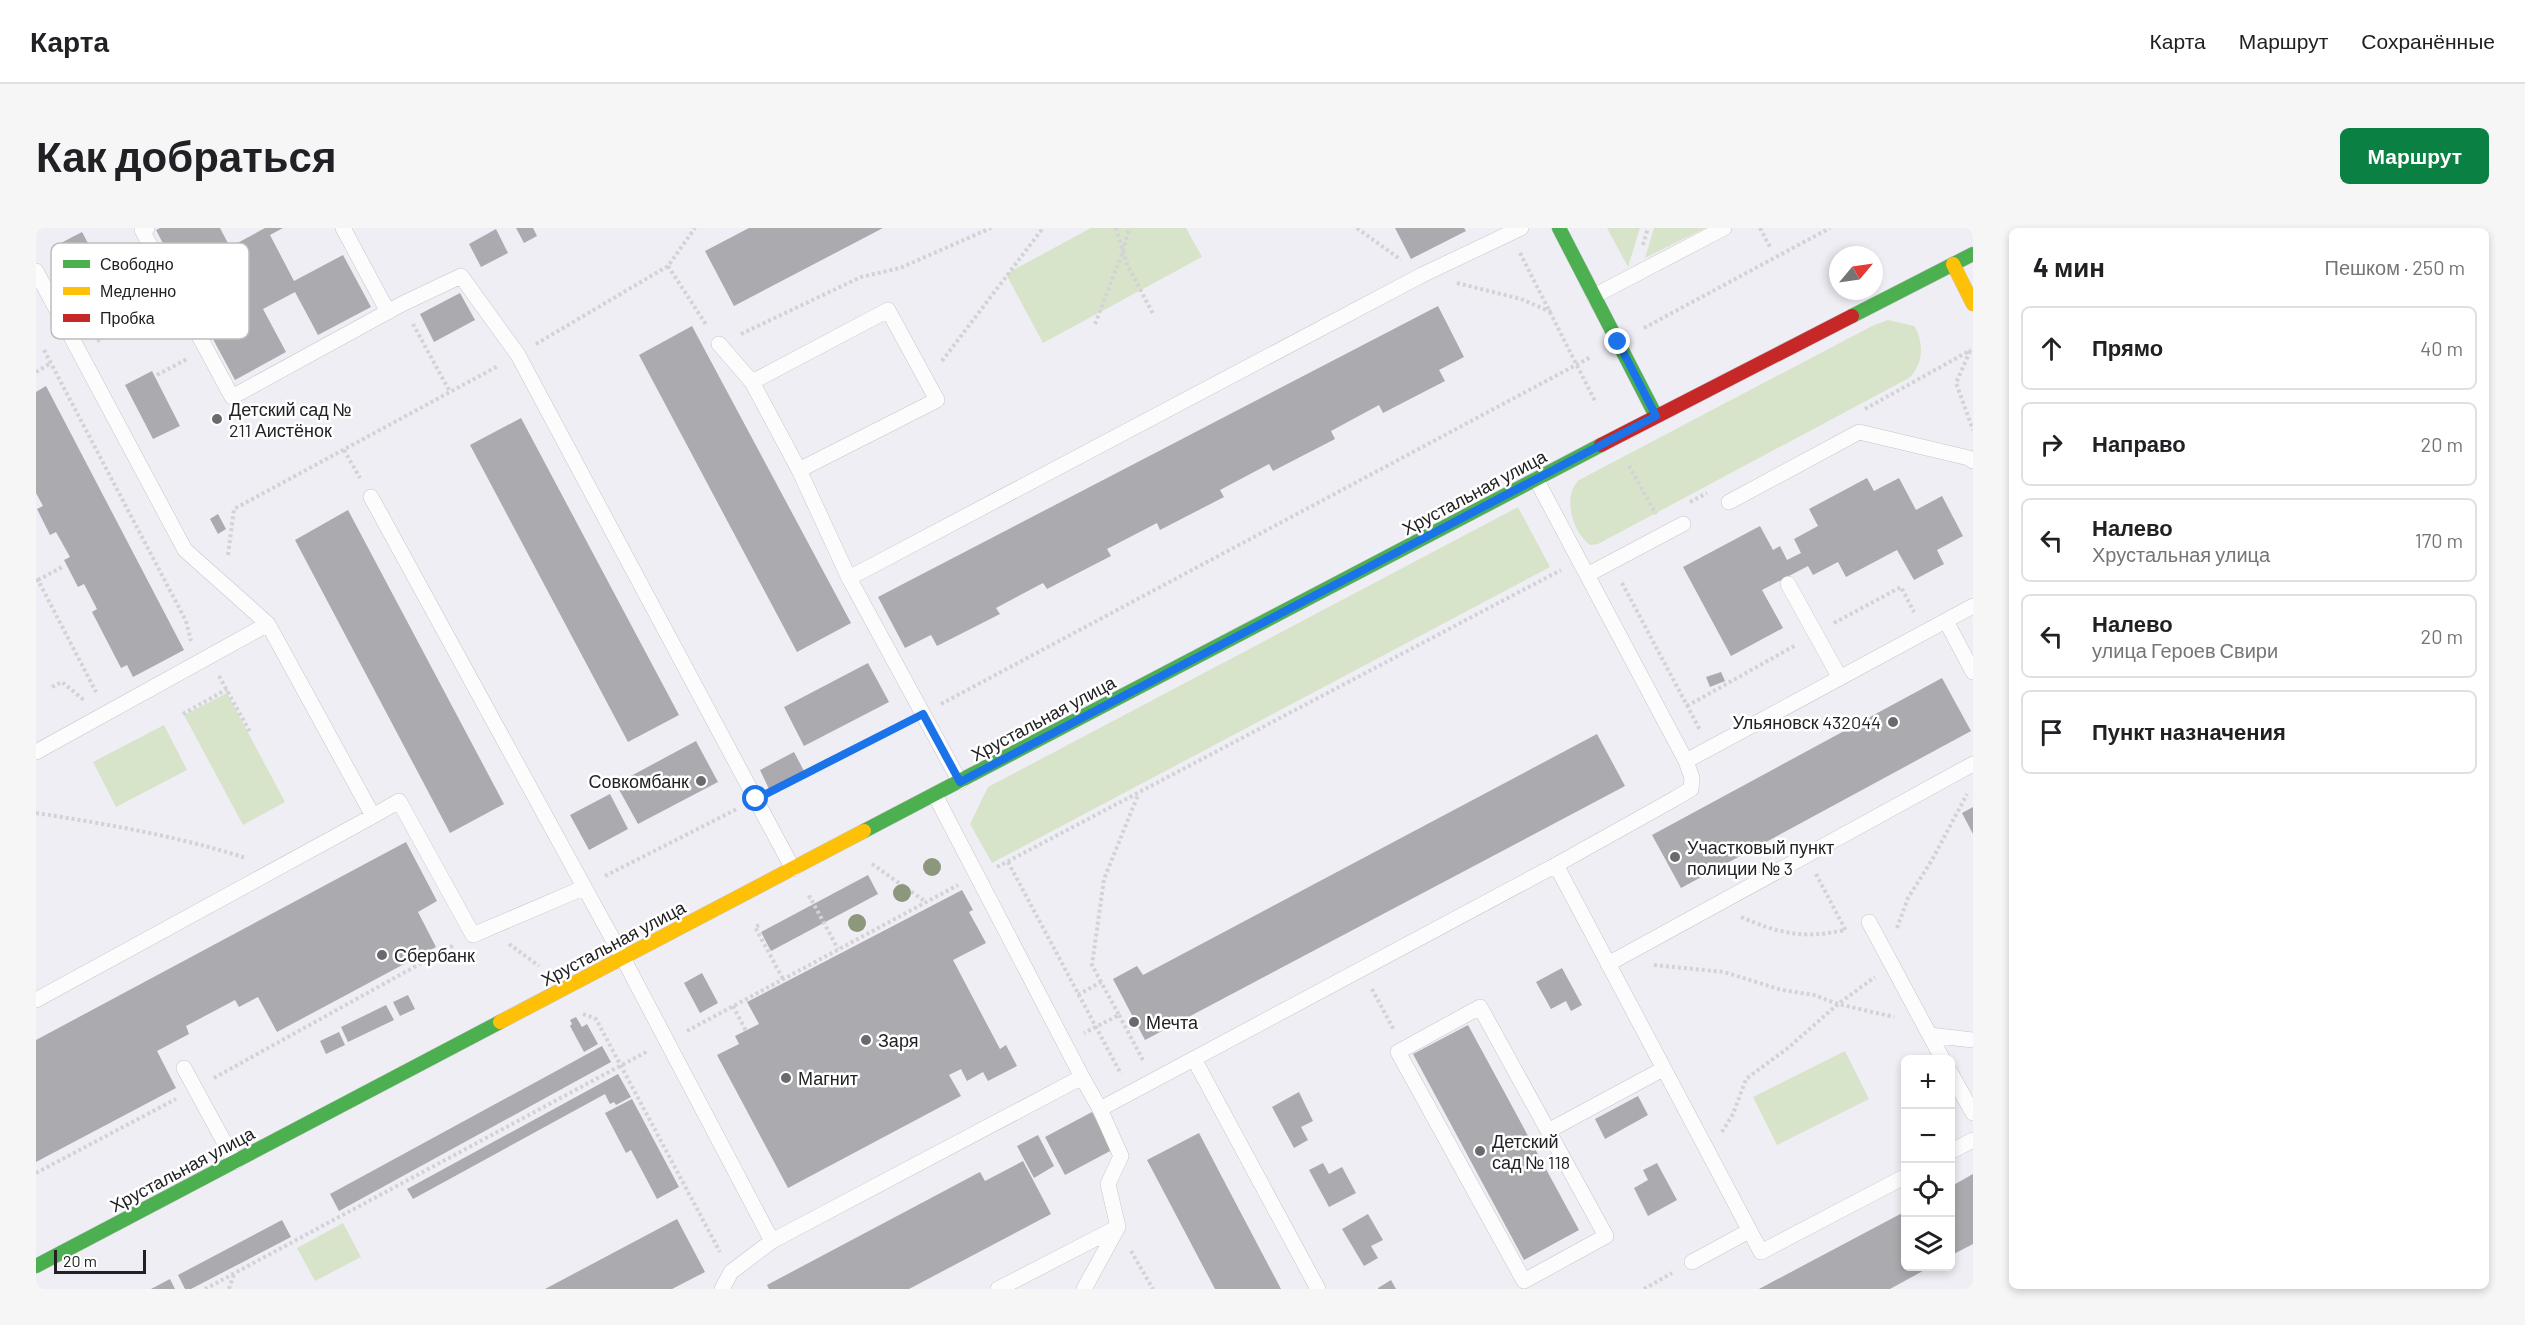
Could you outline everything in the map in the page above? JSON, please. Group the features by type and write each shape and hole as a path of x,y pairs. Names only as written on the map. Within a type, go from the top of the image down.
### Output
{"main road":[{"path":"1559,228 1656,416"},
{"name":"Хрустальная улица","path":"36,1266 1656,416 1973,254"},
{"path":"1953,264 1973,304"}],"lane":[{"path":"147,228 142,230 149,243"},
{"path":"343,228 388,312"},
{"path":"1594,296 1724,228"},
{"path":"849,578 1422,275 1516,231"},
{"path":"36,271 51,299"},
{"path":"201,339 232,397 402,304 460,276 518,355 794,869"},
{"path":"752,382 888,309 927,381 937,400 799,470"},
{"path":"72,339 185,550 268,624 373,816"},
{"path":"719,344 752,382 799,470 849,578 960,782"},
{"path":"1729,502 1859,432 1969,458 1973,461"},
{"path":"1100,1109 1556,865 1691,789 1692,778 1686,761 1536,479"},
{"path":"371,497 623,958 772,1241"},
{"path":"1587,575 1683,524"},
{"path":"1788,584 1840,678"},
{"path":"1686,761 1973,606"},
{"path":"1946,621 1973,672"},
{"path":"36,752 268,624"},
{"path":"1608,964 1973,764"},
{"path":"934,795 1100,1109 1121,1156 1108,1184 1118,1227 1084,1289"},
{"path":"36,1000 399,801 473,934 583,888"},
{"path":"1556,865 1761,1252 1901,1178"},
{"path":"1869,922 1941,1055"},
{"path":"1480,1007 1548,1131 1606,1236 1524,1281 1398,1052 1480,1007"},
{"path":"1930,1035 1973,1040"},
{"path":"1194,1059 1318,1289"},
{"path":"184,1068 235,1162"},
{"path":"1548,1131 1664,1069"},
{"path":"722,1289 731,1272 772,1241 1082,1077"},
{"path":"1955,1081 1973,1113"},
{"path":"1955,1149 1973,1140"},
{"path":"998,1289 1118,1227"},
{"path":"1692,1262 1749,1231"}],"path":[{"path":"228,555 234,509 518,355 668,266 695,228"},
{"path":"668,266 719,344 861,277 900,268 991,228"},
{"path":"927,381 1043,228"},
{"path":"1116,228 1127,264 1153,314"},
{"path":"1095,324 1130,228"},
{"path":"1760,228 1770,247"},
{"path":"1638,331 1830,228"},
{"path":"1516,231 1596,403"},
{"path":"402,304 450,392"},
{"path":"157,375 206,349"},
{"path":"44,350 186,621 191,634 189,648"},
{"path":"1862,410 1971,350 1956,383 1973,430"},
{"path":"583,888 923,714 1599,352"},
{"path":"36,372 51,363"},
{"path":"344,450 371,497"},
{"path":"1628,464 1659,518"},
{"path":"1689,502 1710,491"},
{"path":"205,1289 976,875 1008,862 1579,560"},
{"path":"1610,562 1710,748"},
{"path":"64,566 37,581 100,698"},
{"path":"209,657 250,732"},
{"path":"52,687 62,682 89,704"},
{"path":"183,714 227,690"},
{"path":"1887,957 1908,898 1932,860 1968,792"},
{"path":"1139,793 1104,879 1092,964 1154,1080"},
{"path":"36,813 201,844 279,868"},
{"path":"1008,862 1131,1093"},
{"path":"862,869 872,864 926,903"},
{"path":"801,902 820,891"},
{"path":"810,897 838,949"},
{"path":"1699,914 1722,918 1735,915 1770,930 1796,935 1820,936 1845,930"},
{"path":"764,922 755,927 783,979"},
{"path":"487,927 546,972"},
{"path":"36,1173 473,934"},
{"path":"1628,952 1658,967 1724,972 1782,990 1814,995 1838,1004 1892,1016"},
{"path":"1362,970 1404,1048"},
{"path":"1708,1154 1734,1114 1746,1079 1788,1048 1838,1004 1872,979"},
{"path":"1078,995 1101,982"},
{"path":"733,1006 746,1030"},
{"path":"576,1011 596,1019 731,1272"},
{"path":"1065,1043 1119,1015"},
{"path":"1118,1227 1153,1289"},
{"path":"1644,1289 1692,1262"},
{"path":"229,1289 234,1274"}],"green space":[{"path":"1091,228 1186,228 1202,257 1043,343 1006,274"},
{"path":"1607,228 1640,228 1628,267"},
{"path":"1654,228 1705,228 1645,258"},
{"path":"1888,320 1914,326 1920,339 1920,360 1909,378 1598,544 1590,545 1578,532 1570,504 1574,487 1579,480 1872,326"},
{"path":"1518,507 1550,567 992,863 970,824 988,787"},
{"path":"227,693 285,802 243,825 184,715"},
{"path":"164,725 187,770 116,807 93,762"},
{"path":"1845,1051 1869,1099 1777,1145 1753,1097"},
{"path":"343,1223 361,1257 315,1281 297,1248"}],"building":[{"path":"160,228 220,228 228,243 163,243 156,230"},
{"path":"265,228 283,228 270,235 294,281 343,255 371,307 318,335 295,292 263,309 286,352 235,380 213,339 249,339 249,243 237,243"},
{"path":"516,228 533,228 537,236 524,243"},
{"path":"749,228 883,228 734,306 705,251"},
{"path":"1395,228 1464,228 1466,231 1411,259"},
{"path":"496,229 508,253 481,267 469,244"},
{"path":"82,232 88,243 61,243"},
{"path":"460,293 475,320 434,342 420,314"},
{"path":"1438,306 1464,357 1439,370 1445,381 1383,413 1379,405 1331,431 1335,439 1273,471 1269,464 1220,490 1224,497 1160,530 1157,523 1107,549 1111,556 1047,589 1043,583 996,608 1000,614 937,646 931,635 905,648 878,597"},
{"path":"692,326 851,623 797,652 639,355"},
{"path":"152,371 180,426 153,439 125,385"},
{"path":"46,386 184,650 133,677 127,665 121,668 92,612 97,609 84,584 78,587 64,560 70,557 56,532 50,535 37,509 43,506 36,493 36,392"},
{"path":"521,418 679,715 628,742 470,445"},
{"path":"1867,478 1874,491 1899,478 1916,510 1942,496 1963,536 1937,550 1944,564 1914,580 1897,550 1846,577 1838,562 1813,575 1808,566 1762,590 1783,628 1731,656 1683,567 1760,526 1773,550 1780,546 1787,560 1801,553 1794,539 1818,526 1809,509"},
{"path":"348,510 504,804 450,833 295,540"},
{"path":"218,514 226,529 218,534 210,519"},
{"path":"868,663 889,702 804,746 784,707"},
{"path":"1721,672 1725,681 1710,687 1706,677"},
{"path":"1942,678 1971,731 1681,888 1652,835"},
{"path":"1597,734 1625,786 1145,1040 1113,979 1137,966 1143,975"},
{"path":"696,741 718,782 638,824 616,784"},
{"path":"794,752 804,771 769,789 760,770"},
{"path":"610,794 628,829 589,850 570,815"},
{"path":"1973,807 1973,834 1962,813"},
{"path":"406,842 437,901 418,912 436,947 277,1032 258,997 239,1007 235,1000 186,1026 189,1034 157,1051 176,1088 36,1162 36,1040"},
{"path":"868,875 878,894 771,951 761,932"},
{"name":"Заря","path":"962,890 973,910 969,912 986,943 953,960 1000,1049 1006,1045 1017,1066 988,1081 983,1072 967,1081 961,1069 949,1075 961,1096 788,1188 717,1055 739,1044 735,1036 759,1024 747,1002"},
{"path":"1562,968 1582,1005 1571,1011 1566,1001 1551,1009 1536,982"},
{"path":"702,973 718,1003 700,1013 684,983"},
{"path":"408,995 415,1009 400,1016 393,1002"},
{"path":"386,1005 394,1020 348,1042 341,1027"},
{"path":"576,1017 582,1027 587,1024 598,1044 584,1052 570,1026 572,1024 570,1020"},
{"path":"1468,1025 1579,1230 1524,1260 1413,1054"},
{"path":"339,1032 345,1045 326,1054 320,1041"},
{"path":"602,1046 611,1062 339,1211 330,1194"},
{"path":"618,1074 631,1097 616,1105 614,1102 610,1104 605,1094 413,1199 407,1189"},
{"path":"1299,1092 1313,1121 1301,1127 1308,1140 1294,1148 1272,1107"},
{"path":"1638,1096 1648,1115 1605,1139 1595,1119"},
{"path":"632,1099 679,1187 657,1199 631,1150 626,1153 605,1113"},
{"path":"1092,1112 1112,1150 1065,1175 1045,1137"},
{"path":"1199,1133 1281,1289 1215,1289 1147,1160"},
{"path":"1038,1135 1054,1166 1034,1178 1017,1146"},
{"path":"1023,1161 1051,1214 909,1289 769,1289 767,1285 980,1172 985,1181"},
{"path":"1323,1163 1329,1174 1342,1167 1356,1193 1329,1207 1309,1170"},
{"path":"1657,1163 1677,1200 1648,1216 1634,1188 1648,1180 1643,1170"},
{"path":"1973,1174 1973,1244 1955,1253 1955,1217 1955,1184"},
{"path":"1368,1214 1383,1240 1371,1246 1378,1258 1364,1266 1342,1229"},
{"path":"1901,1214 1901,1271 1923,1271 1890,1289 1759,1289"},
{"path":"677,1219 705,1272 672,1289 545,1289"},
{"path":"282,1220 291,1237 191,1289 185,1289 178,1275"},
{"path":"170,1279 175,1289 151,1289"},
{"path":"1391,1280 1396,1289 1378,1289 1378,1288"}],"traffic: fast":[{"path":"1559,228 1656,416"},
{"path":"1852,316 1973,254"},
{"path":"864,831 1601,445"},
{"path":"36,1266 500,1022"}],"traffic: slow":[{"path":"1953,264 1973,304"},
{"path":"500,1022 864,831"}],"traffic: jam":[{"path":"1601,445 1852,316"}],"place":[{"name":"Детский сад № 211 Аистёнок","path":"217,419"},
{"name":"Ульяновск 432044","path":"1893,722"},
{"name":"Совкомбанк","path":"701,781"},
{"name":"Участковый пункт полиции № 3","path":"1675,857"},
{"name":"Сбербанк","path":"382,955"},
{"name":"Мечта","path":"1134,1022"},
{"name":"Заря","path":"866,1040"},
{"name":"Магнит","path":"786,1078"},
{"name":"Детский сад № 118","path":"1480,1151"}],"route":[{"path":"756,799 923,714 960,782 1656,416 1618,342"}]}
